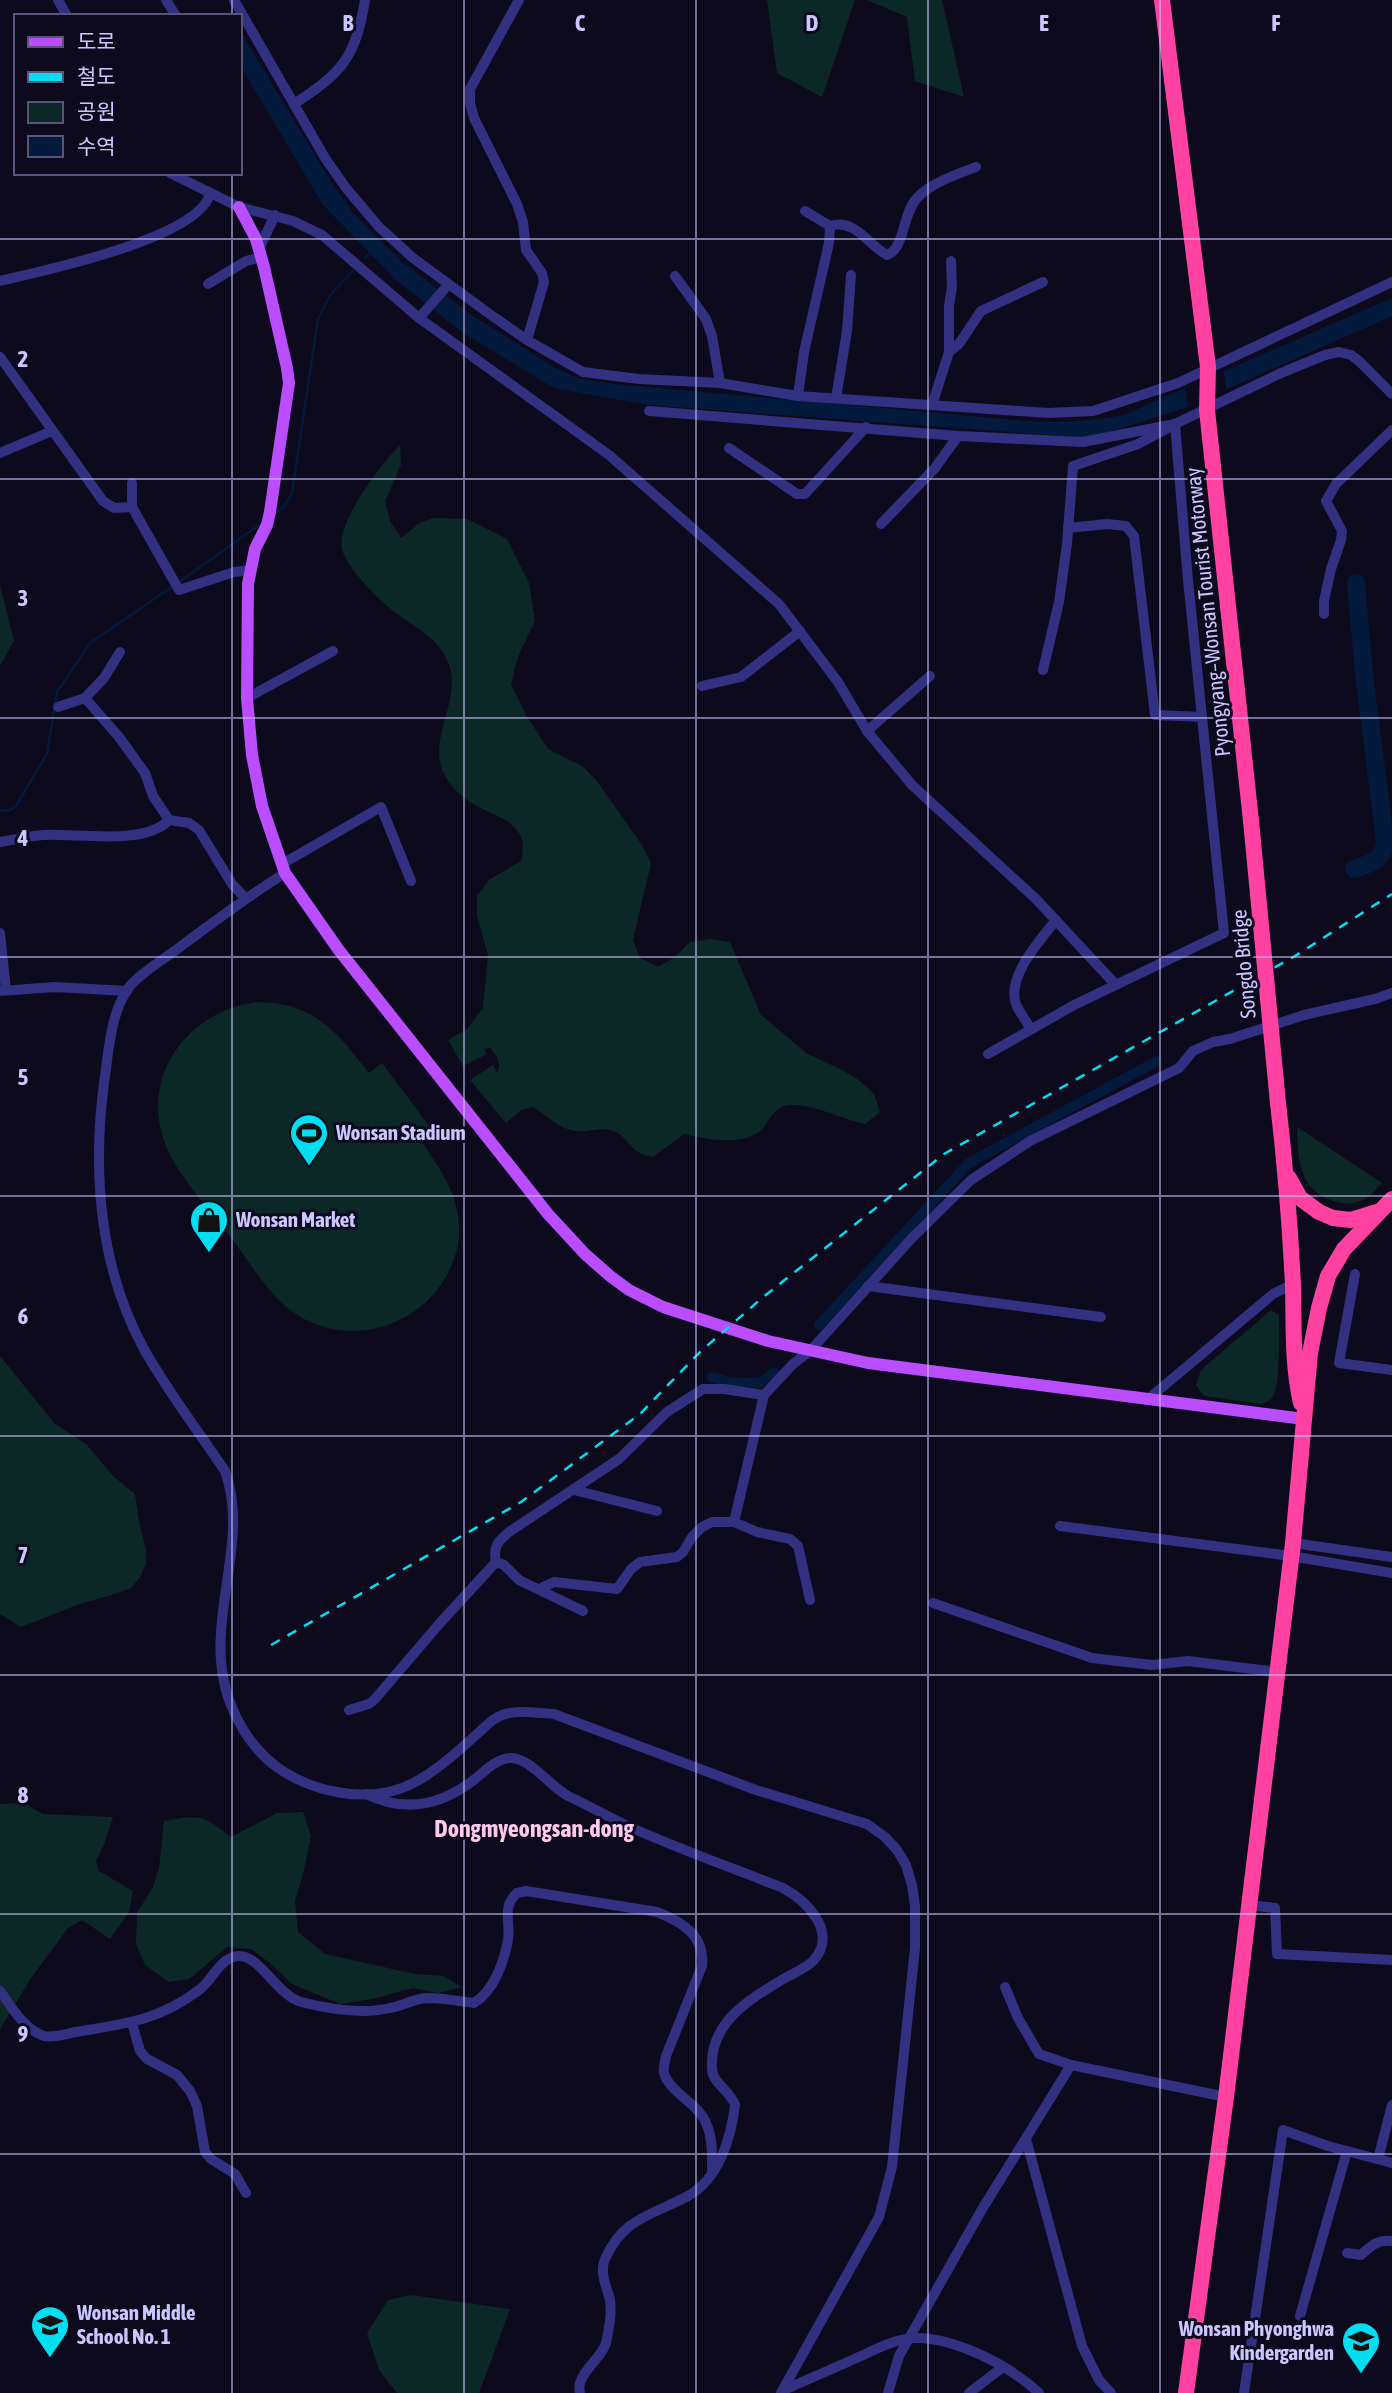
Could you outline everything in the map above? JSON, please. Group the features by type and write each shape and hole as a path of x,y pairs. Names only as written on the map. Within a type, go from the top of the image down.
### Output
{"highway":[{"path":"1162,0 1208,370"},
{"name":"Pyongyang–Wonsan Tourist Motorway","path":"1208,370 1208,404 1251,821"},
{"name":"Songdo Bridge","path":"1251,821 1286,1173"},
{"path":"1286,1173 1300,1198 1319,1212 1333,1218 1351,1220 1378,1212"},
{"path":"1286,1173 1295,1375 1304,1419"},
{"path":"1186,2393 1226,2096 1292,1550 1310,1353 1328,1276 1343,1249 1392,1199"}],"main road":[{"path":"239,206 260,253 285,355 289,383 268,519 255,549 250,570 247,698 252,755 262,806 283,869 338,949 548,1214 610,1276 638,1295 663,1307 768,1341 868,1363 1304,1419"}],"street":[{"path":"234,0 325,158 355,198 396,243 447,287 527,340 583,372 639,379 720,383 798,396 1048,413 1093,411 1178,383 1392,282"},
{"path":"294,104 329,80 343,65 354,48 360,31 365,0"},
{"path":"519,0 476,75 470,89 470,103 474,118 517,204 523,222 526,250 542,273 544,282 527,340"},
{"path":"830,226 838,223 858,230 879,251 887,255 893,253 898,247 910,208 919,196 954,175 976,167"},
{"path":"174,175 239,206 275,215 322,235 421,315 619,463 704,541 779,604 838,682 867,732 912,785 1056,919 1116,985"},
{"path":"0,281 101,256 171,229 203,209 210,193"},
{"path":"805,211 830,226"},
{"path":"208,284 260,253 275,215"},
{"path":"798,396 804,352 829,243 830,226"},
{"path":"932,405 949,352 951,261"},
{"path":"836,398 851,275"},
{"path":"675,276 706,319 716,354 720,383"},
{"path":"949,352 959,344 981,311 1043,282"},
{"path":"421,315 447,287"},
{"path":"1043,670 1059,602 1073,466 1138,444 1208,404 1325,355 1339,352 1351,355 1392,394"},
{"path":"0,357 103,501 114,508 132,507"},
{"path":"649,411 958,436 1083,442 1175,424"},
{"path":"988,1054 1030,1028 1224,933 1175,424"},
{"path":"729,448 797,495 804,494 866,427"},
{"path":"1324,614 1324,601 1342,531 1326,501 1336,484 1392,430"},
{"path":"0,453 52,431"},
{"path":"881,524 926,478 958,436"},
{"path":"132,483 132,507 179,590 234,572 250,570"},
{"path":"1068,528 1107,524 1126,526 1134,536 1155,715 1202,717"},
{"path":"702,686 741,677 800,631"},
{"path":"247,698 333,651"},
{"path":"58,707 85,698 104,678 120,652"},
{"path":"867,732 930,676"},
{"path":"85,698 119,737 145,773 153,796 169,820 189,823 199,830 232,884 245,898"},
{"path":"411,881 381,807 283,869 146,972 127,991 111,1035 99,1120 98,1189 120,1296 145,1351 225,1471 232,1490 233,1524 220,1639 223,1677 240,1726 253,1744 279,1769 325,1789 366,1794 387,1803 409,1806 424,1805 453,1794 500,1761 511,1758 523,1760 562,1793 638,1831 783,1888 800,1898 819,1921 821,1945 814,1961 742,2004 729,2017 715,2044 712,2075 728,2092 735,2105 725,2151 701,2187 689,2196 631,2223 617,2239 603,2266 603,2279 610,2300 611,2323 605,2347 578,2386 580,2393"},
{"path":"0,842 44,835 127,835 162,828 169,820"},
{"path":"1030,1028 1016,1004 1014,994 1017,977 1056,919"},
{"path":"0,933 3,991 55,988 127,991"},
{"path":"734,1522 764,1395 793,1364 810,1351 912,1238 971,1180 1030,1141 1179,1068 1193,1051 1213,1042 1392,993"},
{"path":"1355,1275 1339,1363 1392,1370"},
{"path":"1147,1400 1273,1294 1293,1284"},
{"path":"868,1286 1101,1317"},
{"path":"496,1562 494,1550 497,1542 619,1460 667,1412 703,1390 723,1389 764,1395"},
{"path":"574,1490 657,1510"},
{"path":"540,1589 554,1582 617,1589 631,1569 640,1562 677,1557 702,1527 712,1522 734,1522 757,1532 790,1539 798,1546 810,1600"},
{"path":"1060,1526 1392,1558"},
{"path":"1292,1550 1392,1573"},
{"path":"496,1562 504,1565 519,1580 583,1611"},
{"path":"349,1710 369,1704 375,1699 496,1562"},
{"path":"933,1603 1092,1658 1152,1665 1188,1661 1277,1672"},
{"path":"366,1794 396,1789 416,1782 498,1717 526,1712 554,1714 756,1790 867,1824 897,1850 906,1865 912,1885 915,1948 894,2153 887,2194 879,2217 781,2392"},
{"path":"0,1991 30,2028 46,2037 132,2023 168,2011 203,1987 223,1962 238,1956 256,1962 273,1983 293,1999 318,2006 369,2012 423,1998 474,2003 486,1992 497,1974 508,1940 505,1916 507,1906 517,1893 526,1891 657,1912 674,1919 693,1933 703,1953 702,1966 666,2056 664,2072 706,2123 712,2150 712,2172"},
{"path":"1249,1905 1276,1908 1277,1954 1392,1960"},
{"path":"1005,1987 1018,2018 1040,2054 1071,2065 1226,2096"},
{"path":"132,2023 140,2051 147,2059 177,2075 190,2091 197,2106 205,2152 235,2174 246,2193"},
{"path":"888,2393 899,2356 981,2211 1071,2065"},
{"path":"1378,2160 1392,2105"},
{"path":"1244,2393 1283,2130 1392,2163"},
{"path":"1026,2139 1082,2346 1099,2380 1111,2393"},
{"path":"1300,2316 1347,2151"},
{"path":"1346,2253 1361,2255 1384,2240 1392,2241"},
{"path":"781,2392 883,2347 911,2338 929,2339 971,2350 1016,2374 1039,2393"},
{"path":"969,2393 1003,2367"}],"green space":[{"path":"767,0 855,0 822,97 777,73"},
{"path":"867,0 942,0 964,97 915,81 907,17"},
{"path":"400,445 401,465 385,501 390,521 401,538 418,524 433,518 467,519 507,539 529,583 535,621 518,656 511,684 526,715 548,749 582,766 596,780 642,845 651,863 633,940 640,958 658,967 675,957 690,942 710,939 730,942 761,1015 806,1053 859,1080 874,1094 880,1112 865,1124 800,1105 784,1106 772,1116 763,1129 750,1136 722,1140 684,1134 653,1157 634,1149 613,1131 569,1130 533,1107 521,1110 506,1123 470,1080 493,1065 497,1073 499,1066 497,1057 490,1048 484,1049 487,1054 463,1066 448,1040 467,1029 483,1008 488,955 477,916 477,896 489,880 521,861 523,842 519,833 509,823 473,804 458,792 449,782 442,767 440,738 452,679 445,655 425,633 392,610 371,591 350,565 342,549 342,538 353,510 382,465"},
{"path":"0,585 14,641 0,666"},
{"name":"Wonsan Stadium","path":"258,1002 295,1008 323,1022 346,1044 369,1073 382,1063 430,1127 418,1137 440,1169 455,1201 459,1218 456,1254 435,1293 418,1309 398,1321 377,1328 354,1331 332,1329 310,1322 289,1309 263,1282 194,1191 167,1148 159,1122 159,1097 164,1074 175,1052 190,1034 210,1018 232,1008"},
{"path":"1297,1127 1382,1183 1367,1198 1352,1203 1334,1201 1318,1193 1305,1179 1302,1171"},
{"path":"1271,1310 1279,1315 1278,1378 1272,1398 1261,1404 1204,1396 1196,1385 1201,1370"},
{"path":"0,1356 54,1423 86,1444 113,1476 135,1494 146,1550 146,1564 131,1588 21,1627 0,1614"},
{"path":"23,1803 43,1814 113,1817 96,1861 99,1871 133,1891 129,1912 110,1939 82,1920 68,1928 31,1978 0,2029 0,1804"},
{"path":"303,1812 311,1836 295,1901 298,1932 325,1954 415,1974 443,1976 462,1987 438,1993 413,1988 340,2004 292,1984 251,1949 227,1947 189,1979 169,1982 145,1965 136,1944 137,1913 153,1887 159,1868 164,1821 186,1817 201,1818 231,1837 277,1813"},
{"path":"411,2295 510,2309 479,2393 397,2393 379,2370 367,2333 388,2300"}],"water":[{"path":"242,33 331,182 354,214 400,260 470,314 557,369 578,378 604,383 1026,421 1064,422 1126,414 1392,298 1392,316 1184,408 1092,438 648,405 554,388 462,332 396,280 323,205 242,68"}],"pier":[{"path":"1223,368 1227,392 1188,406 1184,384"}],"waterway":[{"path":"365,258 372,251"},
{"path":"273,516 285,505 292,493 318,319 330,295 352,272"},
{"path":"179,582 262,523"},
{"path":"1354,869 1379,857 1385,841 1364,674 1356,583"},
{"path":"0,811 16,806 47,754 57,692 90,643 173,586"},
{"path":"819,1325 969,1163 1157,1061"},
{"path":"712,1377 730,1382 759,1383 774,1373"}],"railway":[{"path":"271,1645 521,1502 640,1414 700,1352 762,1298 944,1154 1295,956 1392,894"}],"place":[{"name":"Wonsan Stadium","path":"309,1167"},
{"name":"Wonsan Market","path":"209,1254"},
{"name":"Wonsan Middle School No. 1","path":"50,2359"},
{"name":"Wonsan Phyonghwa Kindergarden","path":"1361,2375"}],"district":[{"name":"Dongmyeongsan-dong","path":"534,1829"}]}
